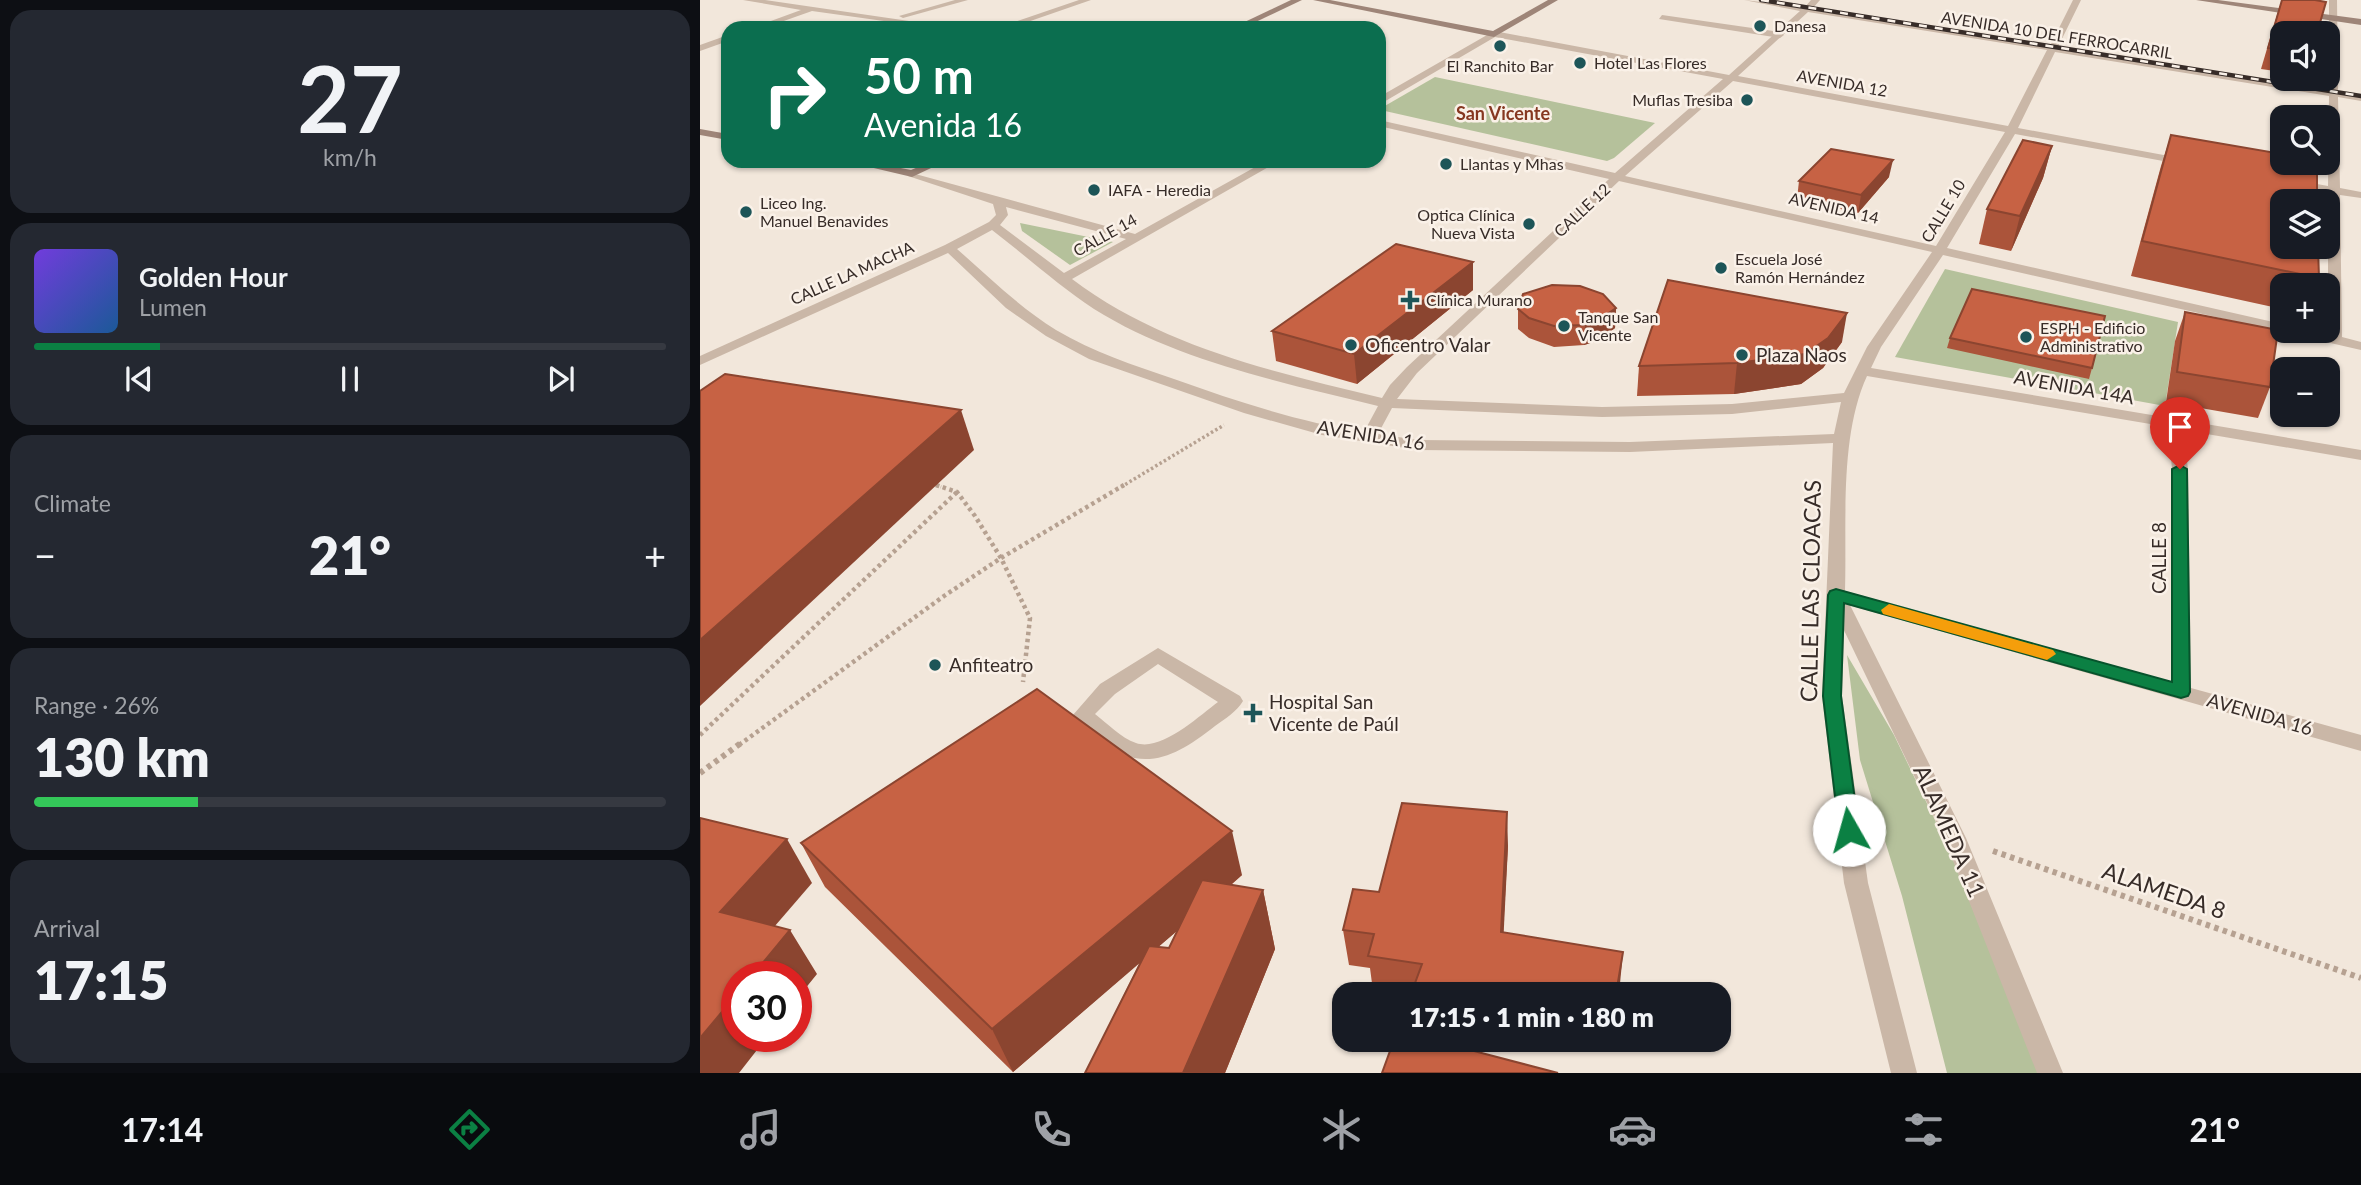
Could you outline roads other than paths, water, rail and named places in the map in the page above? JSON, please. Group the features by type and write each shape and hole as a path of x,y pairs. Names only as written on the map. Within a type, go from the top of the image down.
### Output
{"main road":[{"path":"1252,21 1298,0"},
{"name":"AVENIDA 12","path":"1317,0 1494,34"},
{"path":"1494,34 1554,0"},
{"path":"2200,0 2361,22"},
{"path":"700,132 721,136"},
{"path":"883,168 912,174 925,168"}],"street":[{"path":"747,0 912,21"},
{"path":"895,18 964,0"},
{"path":"1022,21 1087,0"},
{"name":"AVENIDA 10 DEL FERROCARRIL","path":"1748,0 1810,5"},
{"name":"AVENIDA 10 DEL FERROCARRIL","path":"1775,0 2270,81"},
{"name":"CALLE 10","path":"1840,438 1850,397 1874,347 1940,250 2011,131 2077,0"},
{"path":"2333,0 2333,21"},
{"path":"776,21 841,1"},
{"name":"CALLE 12","path":"1368,438 1395,388 1412,370 1617,177 1780,35 1810,5"},
{"path":"1662,17 1780,35"},
{"path":"1386,97 1494,34"},
{"name":"AVENIDA 12","path":"1494,34 2200,165"},
{"path":"700,47 721,40"},
{"path":"700,47 721,50"},
{"path":"2334,91 2335,189"},
{"name":"AVENIDA 10 DEL FERROCARRIL","path":"2334,91 2361,93"},
{"name":"AVENIDA 10 DEL FERROCARRIL","path":"2334,91 2361,98"},
{"name":"AVENIDA 14","path":"1386,125 2270,325"},
{"name":"CALLE 14","path":"1063,279 1262,168"},
{"path":"912,174 998,202 1137,238"},
{"path":"2281,180 2330,189"},
{"path":"2340,191 2361,195"},
{"path":"993,225 1002,215 998,202"},
{"name":"AVENIDA 16","path":"993,225 1099,306 1169,342 1213,359 1386,403 1602,412 1732,409 1850,397"},
{"name":"CALLE LA MACHA","path":"700,361 993,225"},
{"name":"AVENIDA 16","path":"948,248 1011,305 1094,356 1249,410 1322,430 1418,445 1630,447 1840,438"},
{"path":"2340,341 2361,346"},
{"name":"AVENIDA 14A","path":"1863,371 2361,455"},
{"name":"CALLE 8","path":"2175,424 2180,469 2181,692"},
{"name":"CALLE LAS CLOACAS","path":"1840,438 1832,696 1856,883 1904,1073"},
{"name":"AVENIDA 16","path":"1836,595 2361,743"},
{"name":"ALAMEDA 11","path":"1836,595 1955,838 2050,1073"},
{"path":"1158,655 1233,701 1170,747 1150,753 1132,751 1083,715 1093,701 1106,690 1158,655"}],"railway":[{"path":"1761,0 2361,96"}],"place":[{"name":"Danesa","path":"1760,26"},
{"name":"El Ranchito Bar","path":"1500,46"},
{"name":"Hotel Las Flores","path":"1580,63"},
{"name":"Muflas Tresiba","path":"1747,100"},
{"name":"Llantas y Mhas","path":"1446,164"},
{"name":"IAFA - Heredia","path":"1094,190"},
{"name":"Liceo Ing. Manuel Benavides","path":"746,212"},
{"name":"Optica Clínica Nueva Vista","path":"1529,224"},
{"name":"Escuela José Ramón Hernández","path":"1721,268"},
{"name":"Clínica Murano","path":"1410,300"},
{"name":"Tanque San Vicente","path":"1564,326"},
{"name":"ESPH - Edificio Administrativo","path":"2026,337"},
{"name":"Oficentro Valar","path":"1351,345"},
{"name":"Plaza Naos","path":"1742,355"},
{"name":"Anfiteatro","path":"935,665"},
{"name":"Hospital San Vicente de Paúl","path":"1253,713"}],"district":[{"name":"San Vicente","path":"1503,114"}]}
